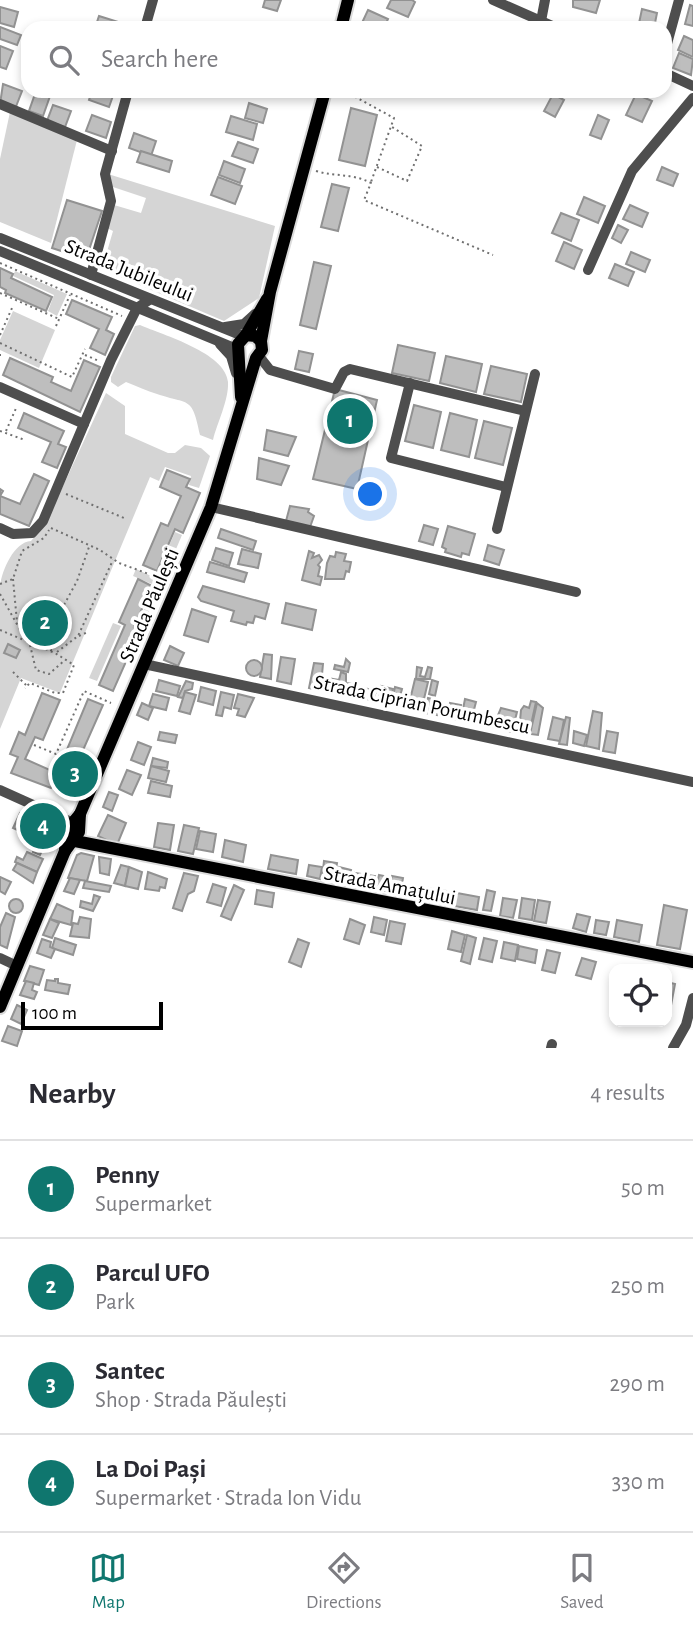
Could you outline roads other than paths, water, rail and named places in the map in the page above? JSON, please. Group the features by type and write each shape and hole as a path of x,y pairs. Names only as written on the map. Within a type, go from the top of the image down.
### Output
{"main road":[{"path":"343,21 348,0"},
{"path":"270,292 238,351 246,359 258,357 270,292 323,98"},
{"path":"244,336 255,336 261,341"},
{"name":"Strada Păulești","path":"238,351 241,406"},
{"name":"Strada Păulești","path":"0,1007 211,507 258,357"},
{"name":"Strada Amațului","path":"73,832 108,850 693,962"}],"street":[{"path":"147,21 152,0"},
{"path":"493,0 541,21 545,0"},
{"path":"672,26 679,0"},
{"path":"672,76 693,86"},
{"path":"91,275 111,201 105,174 126,98"},
{"path":"588,270 632,171 693,98"},
{"path":"0,104 113,151"},
{"name":"Strada Jubileului","path":"0,238 244,336"},
{"name":"Strada Jubileului","path":"0,250 134,313 217,341 238,351"},
{"path":"0,528 21,534 32,533 43,521 83,424 134,313 149,300"},
{"path":"220,328 244,324 261,309"},
{"path":"217,341 230,356 240,387"},
{"path":"258,357 270,370 335,389 344,372 350,369 525,411"},
{"path":"497,529 535,374"},
{"path":"410,383 391,458 506,487"},
{"path":"0,387 83,424"},
{"path":"211,507 576,592"},
{"name":"Strada Ciprian Porumbescu","path":"144,664 693,782"},
{"path":"0,790 73,832"},
{"path":"0,958 17,966"},
{"path":"673,1048 686,1025 693,998"}],"place":[{"name":"Penny","path":"350,421"},
{"name":"Parcul UFO","path":"45,623"},
{"name":"Santec","path":"75,774"},
{"name":"La Doi Pași","path":"43,826"}]}
